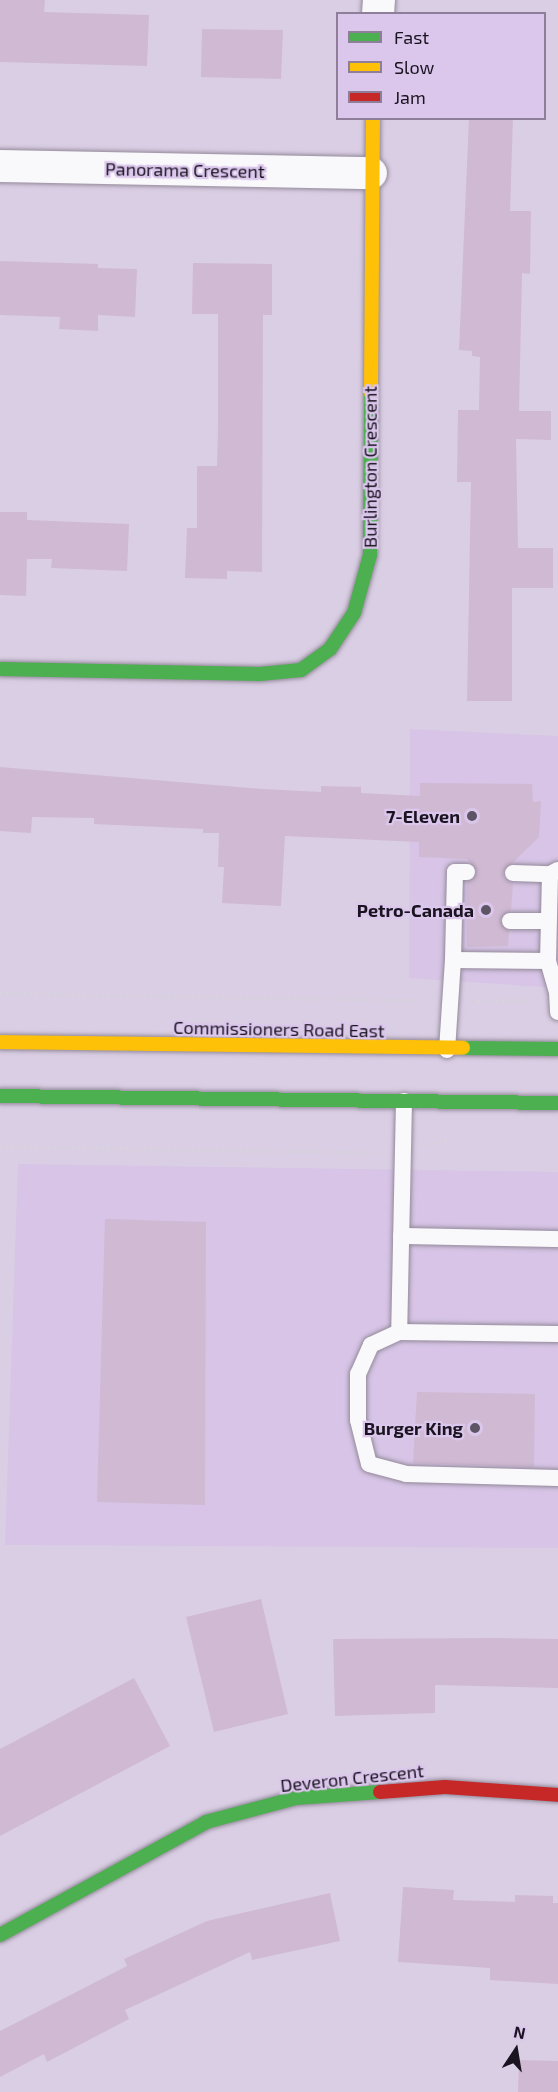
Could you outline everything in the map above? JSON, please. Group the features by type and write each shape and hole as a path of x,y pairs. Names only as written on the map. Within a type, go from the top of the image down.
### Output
{"street":[{"name":"Burlington Crescent","path":"0,669 260,674 302,670 330,649 354,612 370,555 373,120"},
{"name":"Panorama Crescent","path":"0,166 371,173"},
{"name":"Commissioners Road East","path":"0,1042 447,1050 558,1049"},
{"path":"0,1096 556,1104"},
{"name":"Deveron Crescent","path":"0,1935 206,1822 296,1798 446,1787 558,1795"}],"lane":[{"path":"447,1050 453,960 461,920 455,872 467,872"},
{"path":"513,873 554,872 548,921 548,961 558,1001 558,1012"},
{"path":"510,921 548,921"},
{"path":"453,960 548,961"},
{"path":"399,1332 404,1101"},
{"path":"401,1236 558,1239"},
{"path":"558,1334 399,1332 371,1345 358,1374 358,1420 369,1464 406,1474 558,1478"}],"path":[{"path":"0,994 558,1001"},
{"path":"0,1147 403,1154 455,1136"}],"shaded area":[{"path":"410,729 558,736 558,988 409,978"},
{"path":"18,1164 558,1172 558,1548 5,1545"}],"building":[{"path":"0,0 45,0 44,12 149,15 147,66 0,62"},
{"path":"202,29 283,30 281,79 201,77"},
{"path":"469,120 513,120 510,211 531,211 530,274 522,273 519,411 551,411 551,440 516,439 518,548 553,548 553,588 512,588 512,701 467,701 471,482 457,482 458,410 479,410 480,357 472,356 472,351 459,350"},
{"path":"0,261 98,264 98,268 137,269 135,317 98,315 98,331 59,329 60,317 0,315"},
{"path":"193,263 272,264 272,315 263,315 262,572 227,571 227,579 185,578 187,528 197,528 197,466 217,466 218,430 218,314 192,314"},
{"path":"0,512 27,512 27,520 129,524 127,571 51,568 52,559 27,559 26,596 0,595"},
{"path":"0,767 263,789 321,792 321,786 361,787 361,793 420,796 420,783 532,784 533,802 541,801 539,837 503,872 504,878 513,883 511,910 500,920 509,931 508,946 467,947 467,882 477,871 467,859 419,857 419,842 285,836 281,906 222,903 224,867 218,867 219,833 203,833 203,829 94,824 94,818 32,817 31,833 0,831"},
{"path":"105,1219 206,1222 205,1505 97,1502"},
{"name":"Burger King","path":"417,1392 535,1394 534,1467 413,1463"},
{"path":"261,1599 288,1714 214,1732 186,1617"},
{"path":"333,1639 558,1639 558,1688 435,1685 435,1713 335,1716"},
{"path":"134,1678 170,1746 0,1836 0,1749"},
{"path":"403,1887 454,1890 453,1900 515,1902 515,1895 553,1896 553,1903 558,1903 558,1984 490,1980 490,1968 398,1962"},
{"path":"330,1893 340,1941 252,1960 250,1952 125,2010 129,2019 47,2062 44,2054 0,2077 0,2031 127,1966 124,1959 207,1921"},
{"path":"519,2060 558,2061 558,2092 518,2092"}],"traffic: fast":[{"path":"0,669 260,674 301,670 330,649 354,613 370,555 371,393"},
{"path":"463,1048 558,1049"},
{"path":"0,1096 558,1103"},
{"path":"0,1935 206,1822 296,1798 380,1792"}],"traffic: slow":[{"path":"371,393 373,120"},
{"path":"0,1042 463,1048"}],"traffic: jam":[{"path":"380,1792 445,1787 558,1795"}],"place":[{"name":"7-Eleven","path":"472,816"},
{"name":"Petro-Canada","path":"486,910"},
{"name":"Burger King","path":"475,1428"}]}
